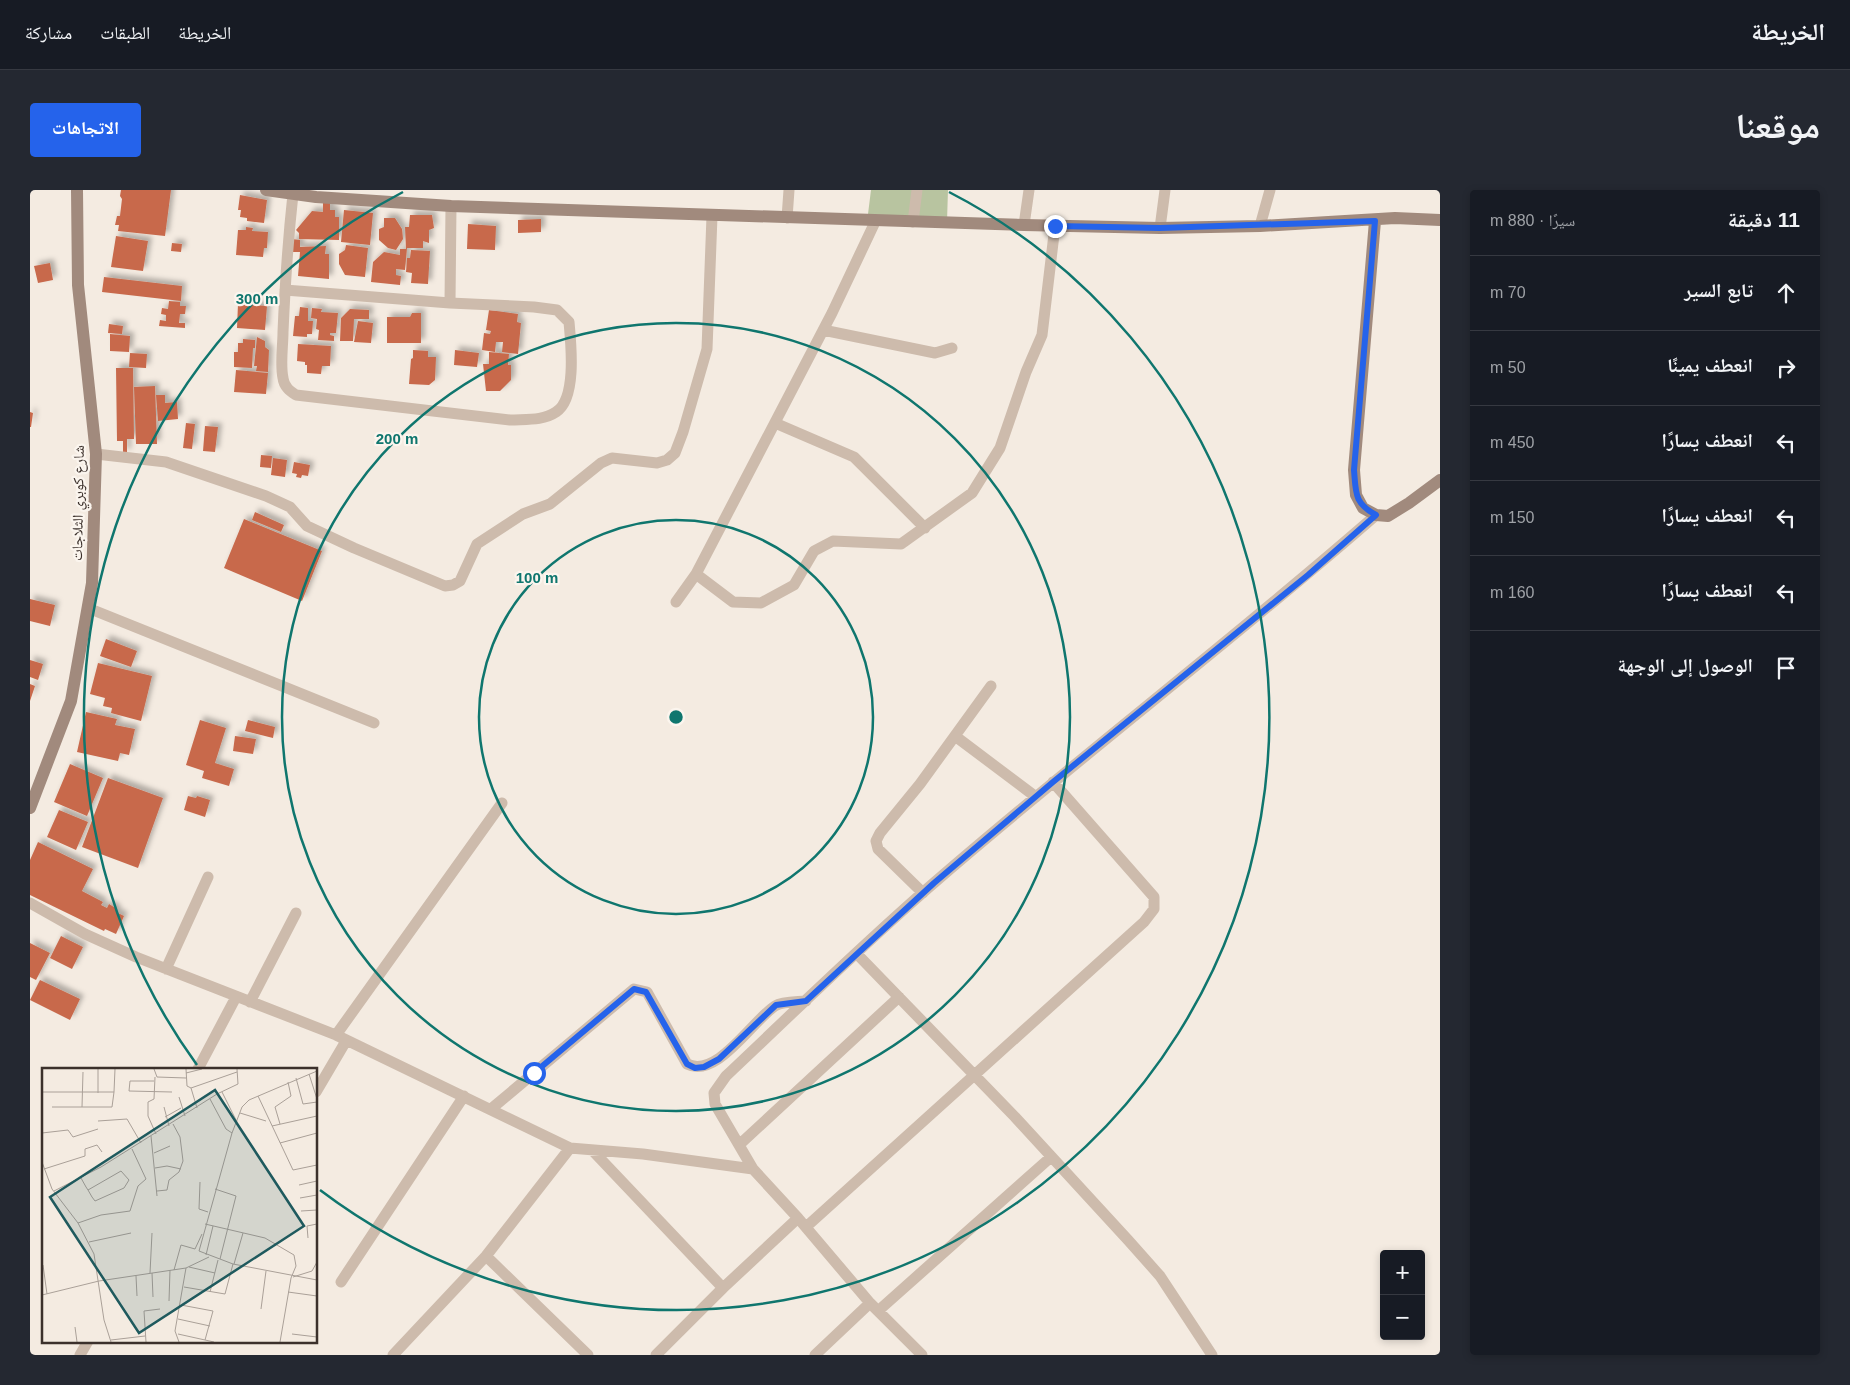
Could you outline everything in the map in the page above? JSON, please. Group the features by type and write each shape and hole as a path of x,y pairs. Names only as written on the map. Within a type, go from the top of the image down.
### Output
{"street":[{"name":"شارع كوبري الثلاجات","path":"30,808 71,701 92,583 96,454 78,285 77,190"},
{"path":"266,190 316,197 451,206 1055,226 1160,228 1260,226 1375,221 1395,218 1440,220"},
{"path":"786,218 789,190"},
{"path":"913,222 917,190"},
{"path":"1024,225 1029,190"},
{"path":"1160,228 1165,190"},
{"path":"1260,226 1270,190"},
{"path":"285,290 557,310 569,322 572,354 568,396 558,412 542,418 510,420 296,395 287,390 283,379 285,290 293,194"},
{"path":"450,303 451,206"},
{"path":"96,454 166,462 266,496 290,507 307,526 445,586 453,585 460,581 477,544 523,514 550,504 601,463 612,458 657,463 667,460 675,452 683,432 706,349 712,216"},
{"path":"676,602 696,574 775,424 876,220"},
{"path":"1375,221 1354,470 1356,495 1363,508 1376,515 1388,516 1410,504 1440,480"},
{"path":"696,574 733,602 761,603 794,585 814,550 833,541 902,544 972,493 1000,448 1026,372 1042,335 1055,226"},
{"path":"823,330 935,354 952,348"},
{"path":"775,424 854,457 925,528"},
{"path":"922,1355 874,1307 806,1227 753,1169 715,1104 714,1094 726,1076 923,893 1053,782 1308,575 1376,515"},
{"path":"88,608 374,723"},
{"path":"923,893 878,849 876,841 880,833 920,784 990,686"},
{"path":"955,736 1036,797"},
{"path":"806,1227 1144,922 1154,909 1154,897 1053,782"},
{"path":"318,1088 341,1038 502,803"},
{"path":"166,969 208,877"},
{"path":"30,903 85,934 166,969 341,1038 570,1148 642,1154 753,1169"},
{"path":"250,1002 296,913"},
{"path":"857,954 975,1076 1160,1276 1212,1355"},
{"path":"491,1109 634,989 646,992 687,1064 695,1068 704,1067 719,1059 776,1005 806,1001"},
{"path":"199,1068 236,997"},
{"path":"739,1145 899,997"},
{"path":"341,1282 464,1096"},
{"path":"398,1353 486,1256 570,1148"},
{"path":"592,1150 723,1288"},
{"path":"815,1355 1051,1157"},
{"path":"656,1355 723,1288 798,1218"},
{"path":"486,1256 588,1355"},
{"path":"80,1355 87,1342"}],"green space":[{"path":"871,190 948,190 947,221 868,214"}],"building":[{"path":"121,190 171,190 165,236 118,231 119,225 115,225 117,216 120,216"},
{"path":"240,195 267,200 264,223 247,221 247,218 240,217 241,210 238,210"},
{"path":"323,200 330,200 330,210 335,210 335,217 339,217 339,240 299,239 299,233 296,230 312,211 323,212"},
{"path":"344,210 373,213 370,245 341,242"},
{"path":"410,215 432,215 434,228 429,230 429,243 423,241 423,248 407,248 405,270 396,269 396,275 401,276 400,285 371,282 373,262 384,252 400,255 400,249 406,249 405,227 409,227"},
{"path":"384,218 395,218 402,229 403,239 396,250 388,248 379,240 379,229 384,227"},
{"path":"541,219 541,232 518,233 518,220"},
{"path":"468,224 496,226 495,250 467,249"},
{"path":"246,227 253,228 252,231 268,232 267,248 264,248 263,257 236,255 238,230 246,230"},
{"path":"116,236 148,241 143,271 111,267"},
{"path":"292,239 300,240 300,247 326,246 325,254 329,254 329,279 298,276 300,252 292,252"},
{"path":"172,243 182,244 181,252 171,251"},
{"path":"346,245 368,248 365,277 345,275 339,264 339,254 345,250"},
{"path":"411,250 430,251 428,284 411,283 412,273 406,272 407,258 410,258"},
{"path":"50,263 53,280 38,283 34,266"},
{"path":"104,277 182,286 181,301 102,292"},
{"path":"169,301 180,302 180,306 186,306 185,314 180,314 179,323 185,323 185,328 159,326 160,320 166,321 166,315 161,314 162,308 168,309"},
{"path":"238,304 267,306 265,330 237,328"},
{"path":"300,307 308,308 308,321 313,321 312,334 307,334 307,337 293,336 295,316 299,316"},
{"path":"312,308 322,309 321,312 338,313 336,333 330,333 330,335 334,336 334,341 318,340 317,319 311,318"},
{"path":"350,309 369,310 369,319 354,319 353,341 340,341 341,318"},
{"path":"489,310 518,314 517,322 521,323 518,354 502,352 503,342 496,342 495,352 482,350 484,333 490,334 491,331 486,330"},
{"path":"412,313 421,313 421,343 387,343 387,317 410,317"},
{"path":"358,321 373,323 371,343 354,342"},
{"path":"109,324 123,326 122,334 108,333"},
{"path":"110,334 130,336 129,352 110,351"},
{"path":"257,337 265,341 265,347 269,350 268,372 256,371 257,366 254,366"},
{"path":"243,339 255,340 252,368 234,367 234,352 238,352 238,343 243,343"},
{"path":"298,344 331,346 330,366 322,366 321,374 307,373 305,362 297,361"},
{"path":"413,350 428,351 428,357 436,357 435,380 429,385 409,384"},
{"path":"455,350 479,353 477,367 454,365"},
{"path":"489,352 509,354 508,365 511,365 511,380 500,391 486,391 483,364 489,364"},
{"path":"130,353 147,354 146,368 129,367"},
{"path":"116,368 133,368 134,439 127,439 127,453 123,452 123,441 117,441"},
{"path":"236,370 268,373 266,394 234,392"},
{"path":"155,386 157,444 136,444 134,387"},
{"path":"156,395 165,395 165,403 177,402 178,419 158,421"},
{"path":"30,412 33,413 31,427 30,427"},
{"path":"186,423 195,424 192,449 183,448"},
{"path":"205,426 218,427 215,452 203,451"},
{"path":"261,455 272,456 271,468 260,467"},
{"path":"273,458 287,460 285,477 271,475"},
{"path":"294,462 310,465 308,476 302,475 301,478 296,477 297,474 292,473"},
{"path":"255,512 284,525 281,532 252,520"},
{"path":"244,519 322,551 302,601 224,568"},
{"path":"30,599 55,605 50,626 30,621"},
{"path":"106,639 137,651 131,667 100,656"},
{"path":"30,660 43,664 38,680 30,677"},
{"path":"98,663 152,676 141,721 111,713 112,708 103,706 105,698 90,694"},
{"path":"30,684 35,686 30,701"},
{"path":"86,712 117,719 115,725 135,729 129,755 120,753 118,761 77,752"},
{"path":"200,720 226,728 215,763 234,769 229,786 202,778 204,771 186,765"},
{"path":"248,720 275,727 273,738 245,731"},
{"path":"235,736 256,739 253,754 233,751"},
{"path":"70,764 103,778 87,816 54,802"},
{"path":"108,778 163,798 138,868 82,847"},
{"path":"188,796 196,798 197,796 210,800 205,817 184,810"},
{"path":"59,810 88,822 76,850 47,837"},
{"path":"38,842 93,869 82,891 103,902 101,905 107,908 109,904 117,909 116,912 124,916 116,934 105,929 104,931 30,895 30,860"},
{"path":"61,936 83,947 72,969 50,958"},
{"path":"30,943 50,953 36,980 30,977"},
{"path":"40,980 80,999 70,1020 30,1000"}],"route":[{"path":"534,1073 634,989 646,992 687,1064 695,1068 704,1067 719,1059 776,1005 806,1001 934,883 1053,782 1308,575 1376,515 1363,508 1356,495 1354,470 1375,221 1160,228 1055,226"}]}
